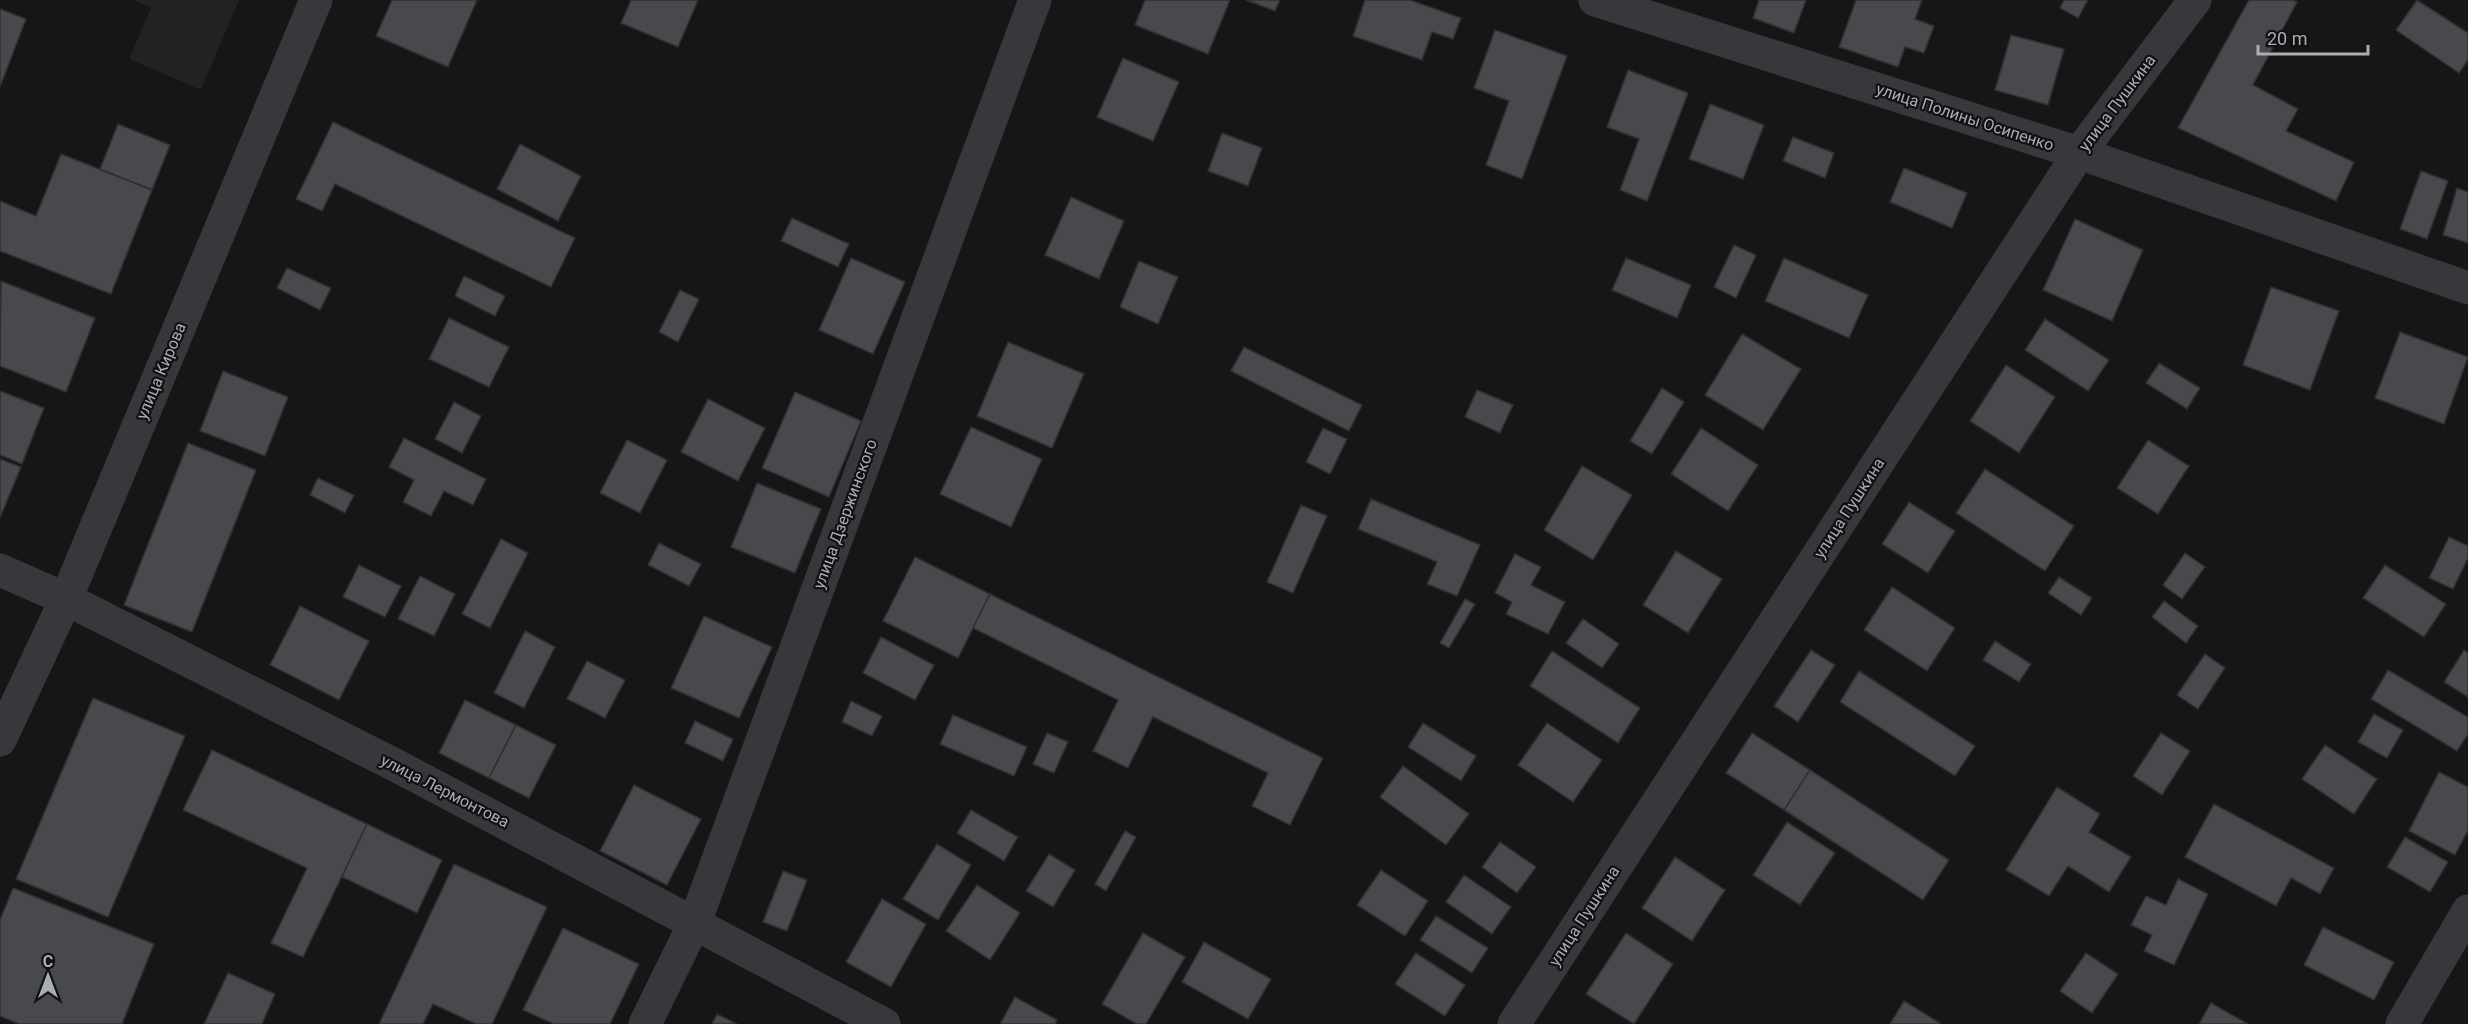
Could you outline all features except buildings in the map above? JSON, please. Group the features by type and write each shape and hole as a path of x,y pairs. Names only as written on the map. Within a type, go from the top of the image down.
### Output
{"street":[{"name":"улица Кирова","path":"0,740 66,599 316,0"},
{"name":"улица Дзержинского","path":"645,1024 695,922 1035,0"},
{"name":"улица Полины Осипенко","path":"1595,0 2079,153 2468,288"},
{"name":"улица Пушкина","path":"1514,1024 2079,153 2195,0"},
{"name":"улица Лермонтова","path":"0,570 66,599 397,766 884,1024"},
{"path":"2402,1024 2468,911"}],"shaded area":[{"path":"134,0 239,0 201,90 129,59 151,8"}]}
